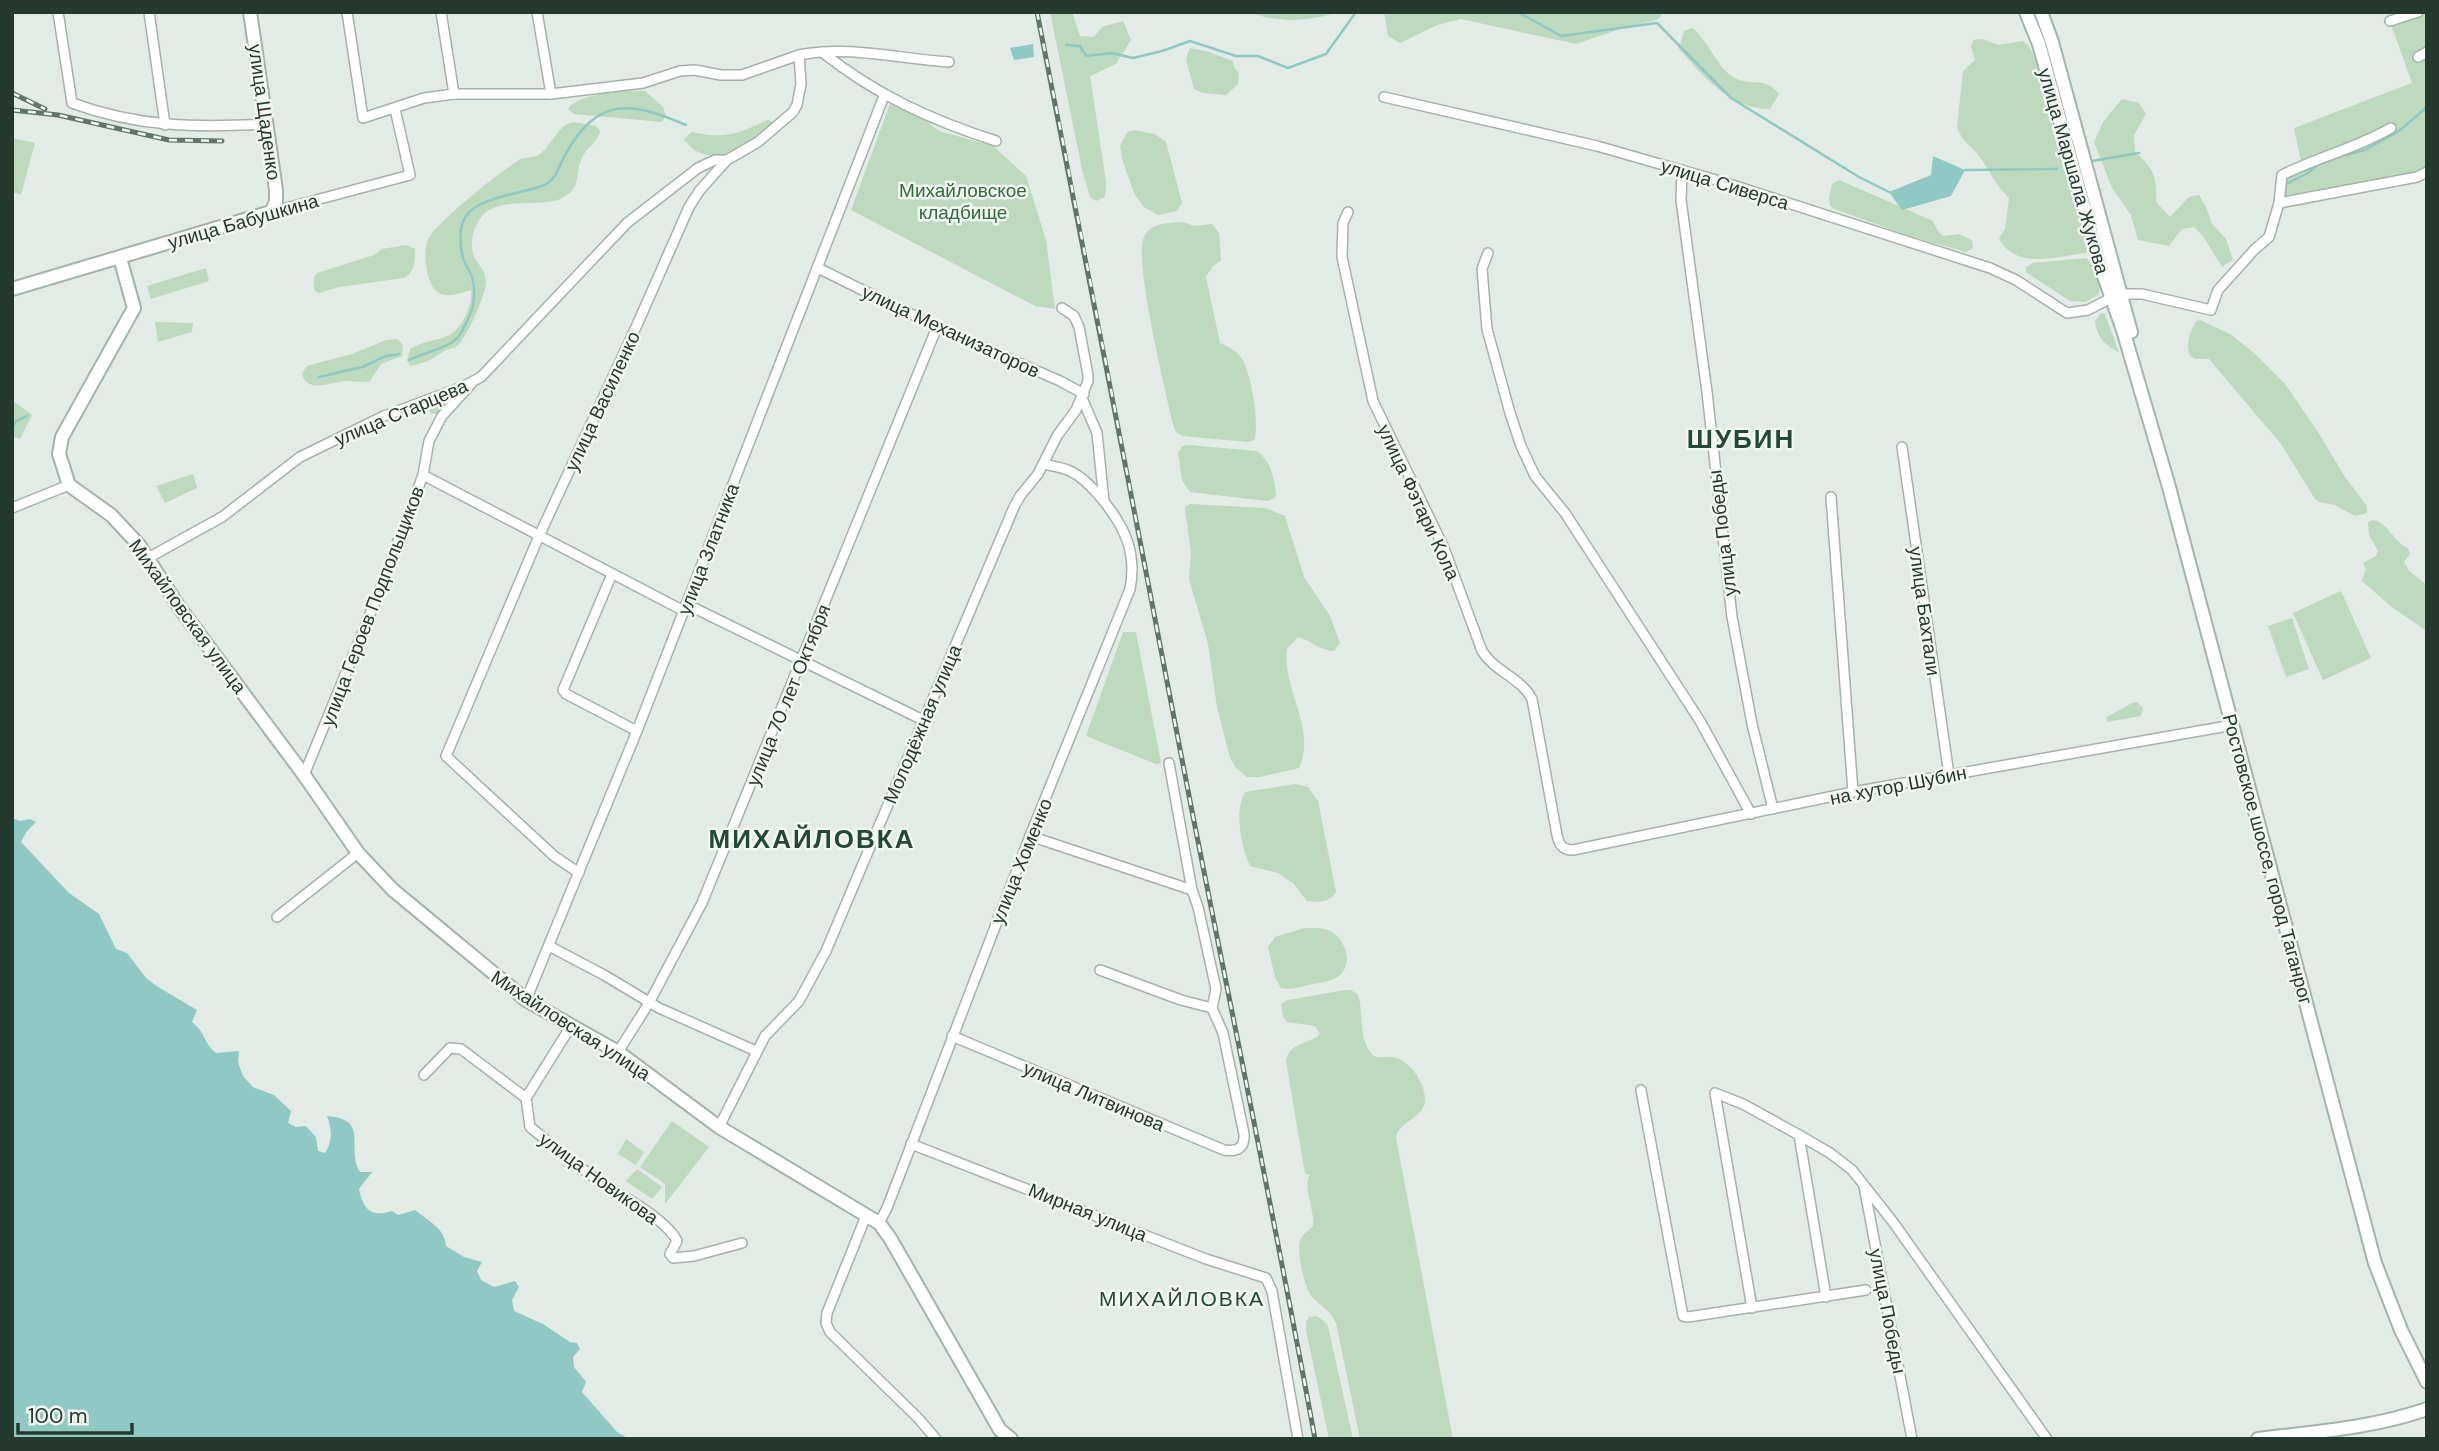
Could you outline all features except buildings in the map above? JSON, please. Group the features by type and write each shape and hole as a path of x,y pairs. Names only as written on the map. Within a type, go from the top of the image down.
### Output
{"main road":[{"name":"улица Щаденко","path":"250,12 276,190 276,202 271,212"},
{"name":"улица Маршала Жукова","path":"2026,12 2039,44 2098,262 2116,296"},
{"name":"улица Маршала Жукова","path":"2041,12 2055,55 2116,296 2127,329"},
{"name":"улица Бабушкина","path":"12,289 271,212"},
{"path":"69,485 59,454 62,436 134,308 120,258"},
{"name":"Ростовское шоссе, город Таганрог","path":"2127,329 2377,1250 2400,1315 2427,1370"},
{"name":"Михайловская улица","path":"69,485 116,519 148,558 179,607 304,775 358,853 402,898 526,1000 618,1052 719,1127 879,1223 1005,1436"},
{"name":"Ростовское шоссе, город Таганрог","path":"2236,724 2375,1263 2401,1331 2427,1382"},
{"path":"2258,1439 2368,1424 2427,1409"}],"street":[{"path":"58,12 72,103 101,114 164,125 218,127 267,124"},
{"path":"149,12 164,125"},
{"path":"347,12 363,118 395,110 424,98 454,94 551,94 643,83 680,71 695,70 722,75 742,75 799,55 822,52 862,53 949,62"},
{"path":"441,12 454,94"},
{"path":"537,12 551,94"},
{"path":"2389,21 2418,12"},
{"path":"822,52 884,96 945,124 996,141"},
{"name":"улица Василенко","path":"579,873 554,856 446,756 539,536 637,325 685,214 700,190 726,160 758,142 793,112 801,84 799,55"},
{"name":"улица Златника","path":"526,1000 637,731 884,96"},
{"name":"улица Сиверса","path":"1384,97 1597,146 1682,170 1990,268 2016,280 2054,306 2072,314 2088,310 2116,296"},
{"name":"улица Бабушкина","path":"271,212 410,175 395,110"},
{"path":"2116,296 2142,294 2211,310 2218,290 2255,248 2269,237 2279,202 2282,175 2306,163 2366,143 2392,128"},
{"name":"улица Старцева","path":"148,558 222,517 300,457 384,416 472,383 489,369 627,223 698,168 715,160 726,160"},
{"name":"улица Победы","path":"1682,170 1681,200 1707,393 1732,617 1752,724 1773,810"},
{"path":"2279,202 2417,177 2427,172"},
{"name":"улица Фэтари Кола","path":"1349,212 1343,223 1342,257 1373,401 1444,548 1482,651 1489,663 1522,685 1532,699 1557,835 1565,849"},
{"path":"1488,253 1482,269 1487,329 1510,413 1535,476 1565,513 1694,712 1751,814"},
{"name":"улица Механизаторов","path":"818,268 937,327 1060,381 1083,396"},
{"path":"1062,308 1074,316 1079,327 1088,374 1083,396 1097,433 1104,501"},
{"name":"улица 70 лет Октября","path":"618,1052 649,1003 702,903 937,327"},
{"path":"423,475 426,449 434,429 442,416 472,383"},
{"name":"Молодёжная улица","path":"719,1127 765,1036 799,1000 826,951 1014,507 1083,396"},
{"name":"улица Бахтали","path":"1902,447 1949,775"},
{"name":"улица Хоменко","path":"879,1223 1129,589 1133,566 1129,541 1121,525 1089,484 1068,470 1043,464"},
{"name":"улица Героев Подпольщиков","path":"304,775 375,602 423,475 612,574 923,719"},
{"path":"12,508 69,485"},
{"path":"1831,498 1853,792"},
{"path":"612,574 563,690 637,731"},
{"name":"на хутор Шубин","path":"1565,849 1573,850 1853,792 2236,724"},
{"path":"1100,970 1181,1000 1212,1008 1216,989 1192,890 1169,763"},
{"path":"1030,836 1192,890"},
{"path":"277,917 358,853"},
{"path":"549,946 649,1003 757,1051"},
{"name":"улица Литвинова","path":"952,1036 1224,1150 1237,1151 1244,1143 1244,1134 1223,1033 1212,1008"},
{"path":"424,1075 450,1048 457,1047 526,1098 571,1026"},
{"path":"1641,1090 1683,1316 1866,1290"},
{"path":"1752,1308 1715,1093 1743,1104 1843,1161 1864,1183 2047,1439"},
{"name":"улица Новикова","path":"526,1098 530,1127 597,1179 647,1212 675,1237 676,1245 671,1257 677,1259 694,1256 742,1243"},
{"path":"1799,1135 1826,1297"},
{"name":"Мирная улица","path":"911,1144 1206,1259 1266,1278 1272,1291 1298,1439"},
{"name":"улица Победы","path":"1864,1183 1912,1439"},
{"path":"866,1216 827,1313 827,1327 936,1439"}],"green space":[{"path":"1050,12 1072,12 1080,36 1094,37 1102,27 1123,21 1131,40 1116,64 1090,76 1106,182 1105,197 1096,201 1090,197 1082,169"},
{"path":"1249,12 1337,12 1316,18 1293,20 1259,16"},
{"path":"1384,12 1665,12 1657,20 1576,44 1461,19 1437,25 1400,43 1388,36"},
{"path":"2405,12 2427,12 2427,178 2277,210 2280,178 2302,166 2294,128 2412,83 2389,19"},
{"path":"1692,28 1730,75 1744,81 1767,84 1779,94 1770,109 1742,104 1719,90 1698,70 1679,49 1684,31"},
{"path":"1982,39 1998,45 2023,41 2033,55 2089,247 2086,253 2026,258 2015,255 1999,238 2005,229 2009,198 1957,127 1963,71 1975,60 1971,46 1974,40"},
{"path":"1190,48 1233,61 1239,73 1238,84 1226,95 1203,93 1194,89 1186,59"},
{"path":"645,91 663,107 666,116 662,122 574,114 568,109 582,99 592,96"},
{"path":"2122,99 2139,103 2146,114 2134,135 2135,152 2153,174 2156,202 2170,217 2189,197 2199,195 2212,224 2226,239 2233,260 2222,267 2203,236 2194,227 2182,229 2169,246 2138,240 2131,215 2112,188 2094,142 2103,122"},
{"name":"Михайловское кладбище","path":"890,104 924,119 939,131 993,146 1026,176 1046,240 1055,309 1035,306 851,210"},
{"path":"768,120 773,122 769,129 730,152 710,155 700,153 684,139 692,132 731,134"},
{"path":"574,122 596,126 600,131 581,161 572,190 558,200 497,207 480,218 472,247 486,282 471,325 455,348 445,350 426,362 410,366 407,360 410,349 454,332 465,317 471,300 471,290 444,295 435,290 427,272 425,257 429,238 444,220 485,185 519,160 540,154 559,131"},
{"path":"1134,130 1155,134 1166,142 1182,203 1177,211 1158,215 1144,207 1135,195 1120,146 1127,132"},
{"path":"12,138 35,143 21,195 12,192"},
{"path":"1839,180 1933,221 1943,236 1959,234 1972,240 1973,248 1966,252 1910,236 1834,209 1830,206 1829,198 1832,184"},
{"path":"1183,222 1194,226 1212,224 1219,233 1221,260 1212,267 1206,277 1220,343 1240,356 1249,375 1256,433 1254,440 1248,442 1182,436 1176,432 1173,424 1146,297 1142,250 1144,237 1151,228"},
{"path":"406,245 415,249 415,258 412,269 404,278 339,287 319,293 314,290 314,277 317,273 374,255 382,249"},
{"path":"2086,258 2096,270 2100,285 2098,295 2085,302 2070,301 2026,272 2026,267 2033,263"},
{"path":"206,268 209,281 151,299 147,286"},
{"path":"2101,313 2105,314 2119,352 2109,347 2099,336 2095,321"},
{"path":"2200,320 2230,334 2253,352 2285,384 2367,506 2367,513 2355,516 2335,505 2315,499 2281,444 2209,359 2190,356 2189,338 2196,321"},
{"path":"155,322 193,323 192,332 158,342"},
{"path":"398,339 403,345 402,356 381,364 370,381 314,385 304,380 302,373 307,366 352,354 386,340"},
{"path":"460,392 436,414 417,407"},
{"path":"12,400 32,415 20,439 12,436"},
{"path":"1182,446 1256,451 1265,459 1271,470 1275,498 1267,501 1190,492 1182,480 1178,453"},
{"path":"193,474 197,488 165,503 156,486"},
{"path":"1190,504 1265,508 1285,516 1304,577 1330,616 1340,643 1334,651 1323,649 1298,637 1287,649 1289,679 1304,739 1299,768 1260,777 1247,777 1236,768 1230,758 1217,707 1208,644 1189,579 1191,553 1185,509"},
{"path":"2373,520 2383,525 2398,542 2408,548 2410,554 2404,562 2409,571 2427,585 2427,631 2393,608 2362,581 2366,569 2363,563 2376,556 2378,551 2369,535 2368,522"},
{"path":"2341,591 2371,658 2323,680 2293,613"},
{"path":"2292,618 2309,669 2286,677 2268,626"},
{"path":"1123,632 1136,632 1161,763 1156,764 1086,736"},
{"path":"2137,702 2143,708 2141,716 2107,722 2107,717"},
{"path":"1295,784 1308,787 1318,801 1336,892 1323,901 1307,901 1294,884 1278,873 1250,866 1244,849 1239,819 1245,792"},
{"path":"1305,928 1326,929 1337,936 1346,952 1344,970 1329,981 1281,988 1275,977 1268,947 1275,937"},
{"path":"1351,990 1358,995 1364,1040 1371,1053 1378,1057 1398,1058 1404,1062 1419,1079 1425,1094 1420,1112 1401,1128 1396,1138 1453,1439 1360,1439 1336,1323 1330,1313 1310,1294 1304,1277 1299,1244 1313,1226 1307,1185 1310,1175 1305,1173 1286,1061 1291,1050 1320,1034 1315,1026 1287,1022 1283,1017 1281,1004 1288,1000"},
{"path":"672,1121 709,1147 665,1204 665,1184 640,1167"},
{"path":"626,1139 644,1152 636,1165 618,1154"},
{"path":"637,1169 662,1187 652,1199 626,1181"},
{"path":"1317,1316 1327,1324 1353,1439 1329,1439 1306,1330 1309,1317"}],"water":[{"path":"1033,44 1034,57 1014,60 1010,48"},
{"path":"1933,156 1965,170 1951,196 1902,210 1889,192 1931,175"},
{"path":"12,818 36,822 21,842 69,893 99,914 116,949 127,953 146,978 197,1010 192,1022 216,1053 239,1051 238,1062 243,1076 253,1087 274,1095 291,1111 288,1123 296,1127 306,1126 316,1137 318,1151 325,1153 329,1144 331,1130 327,1116 349,1123 353,1129 356,1163 360,1172 372,1172 359,1189 369,1210 379,1213 392,1211 398,1215 415,1210 443,1234 446,1246 464,1257 482,1262 477,1271 481,1280 494,1287 515,1281 519,1287 512,1300 514,1311 543,1324 570,1342 577,1343 580,1349 573,1357 574,1367 586,1382 582,1392 617,1432 629,1439 12,1439"}],"waterway":[{"path":"1066,45 1080,46 1086,56 1112,53 1133,58 1190,41 1236,56 1258,56 1288,68 1326,54 1356,12"},
{"path":"1518,12 1561,36 1657,23 1731,98 1859,177 1889,192"},
{"path":"2330,159 2365,150 2399,131 2427,107"},
{"path":"409,360 454,341 470,314 474,288 463,258 460,237 463,220 473,209 491,200 548,183 577,136 603,113 632,108 686,125"},
{"path":"2092,161 2139,153"},
{"path":"2284,200 2286,184 2308,173 2320,162"},
{"path":"1965,170 2057,169"},
{"path":"319,377 362,367 386,356 399,354"},
{"path":"12,428 16,421 27,416"}],"railway":[{"path":"1037,12 1315,1439"},
{"path":"12,93 45,109"},
{"path":"12,110 58,115 169,140 222,141"}],"district":[{"name":"ШУБИН","path":"1741,439"},
{"name":"МИХАЙЛОВКА","path":"812,839"},
{"name":"МИХАЙЛОВКА","path":"1182,1299"}]}
